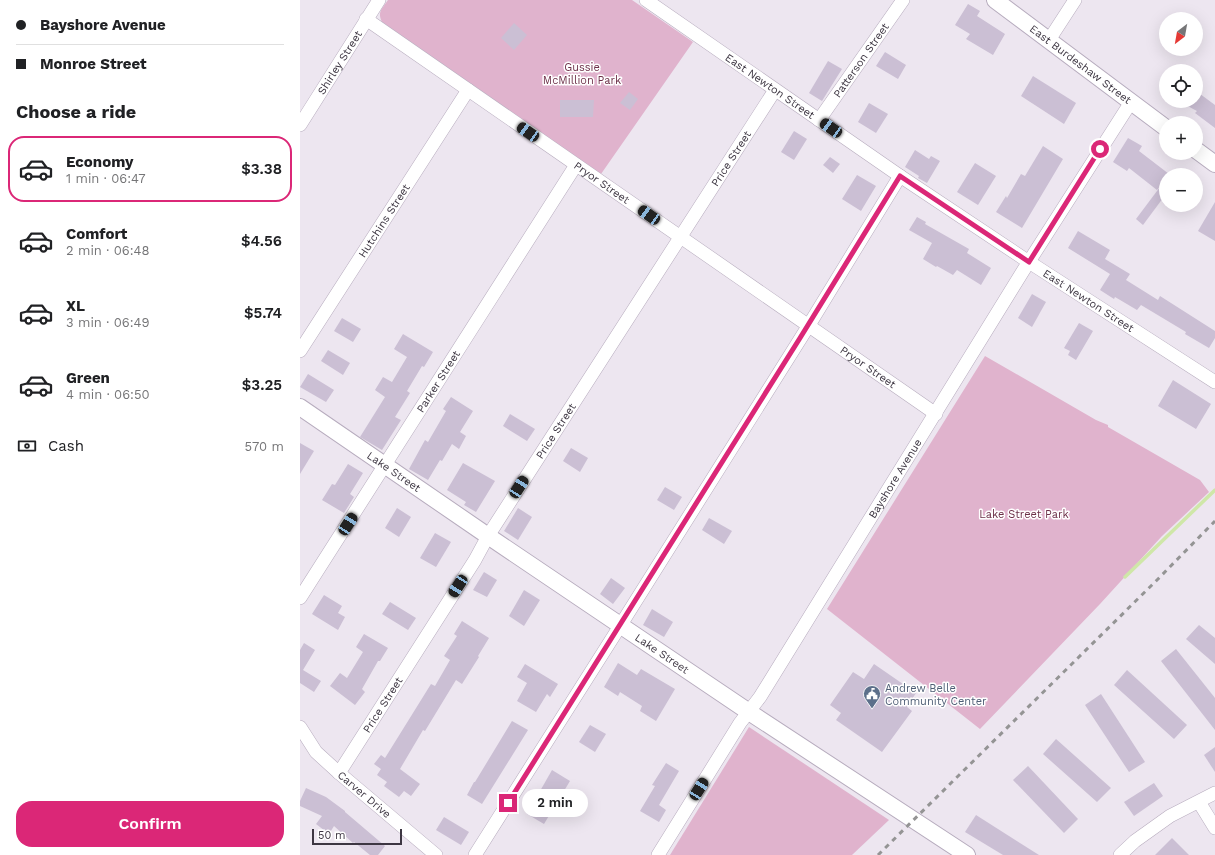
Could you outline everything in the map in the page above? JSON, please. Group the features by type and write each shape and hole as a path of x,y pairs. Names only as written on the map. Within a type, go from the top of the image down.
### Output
{"street":[{"name":"Shirley Street","path":"300,124 379,0"},
{"name":"East Newton Street","path":"646,0 900,176 1029,262 1215,382"},
{"name":"Patterson Street","path":"819,120 903,0"},
{"name":"East Burdeshaw Street","path":"995,0 1159,123"},
{"path":"1049,40 1075,0"},
{"name":"Pryor Street","path":"366,19 936,414"},
{"name":"Hutchins Street","path":"300,351 468,90"},
{"name":"Price Street","path":"339,773 475,560 488,536 775,90"},
{"name":"Bayshore Avenue","path":"658,855 740,723 760,697 1029,262 1130,102"},
{"path":"1203,155 1215,164"},
{"name":"Parker Street","path":"300,598 576,165"},
{"path":"475,855 809,325 900,176"},
{"name":"Lake Street","path":"300,407 620,626 967,855"},
{"name":"Carver Drive","path":"300,726 316,752 436,855"},
{"path":"1120,855 1135,841 1170,816 1199,802 1215,792"},
{"path":"1199,802 1215,828"}],"green space":[{"name":"Gussie McMillion Park","path":"388,0 632,0 693,42 601,174 382,22 380,13"},
{"name":"Lake Street Park","path":"985,356 1096,420 1108,425 1108,427 1200,480 1209,492 1162,536 1100,604 980,729 827,609"},
{"path":"749,727 889,820 852,855 670,855"}],"building":[{"path":"968,4 980,11 977,16 1005,34 993,55 966,39 970,34 955,25"},
{"path":"514,23 527,35 514,50 501,38"},
{"path":"885,52 906,65 898,79 876,66"},
{"path":"828,61 842,69 822,101 809,93"},
{"path":"1033,76 1076,103 1064,124 1021,96"},
{"path":"629,92 638,99 630,110 620,103"},
{"path":"1203,96 1215,105 1215,128 1203,119 1203,116 1199,116 1195,113 1197,111 1191,108 1203,108"},
{"path":"560,100 594,100 593,117 560,117"},
{"path":"869,103 888,114 876,133 858,122"},
{"path":"794,131 807,139 794,160 781,152"},
{"path":"1128,138 1142,146 1139,151 1161,168 1159,168 1159,187 1157,190 1129,168 1127,171 1113,162"},
{"path":"1043,146 1063,159 1022,228 996,212 1006,196 1007,198 1021,174 1025,176"},
{"path":"915,150 929,159 931,156 940,161 927,183 918,178 919,176 905,167"},
{"path":"830,157 840,164 833,173 823,165"},
{"path":"975,163 996,176 978,205 957,192"},
{"path":"857,175 876,186 861,211 842,199"},
{"path":"1159,188 1159,203 1143,225 1136,219"},
{"path":"1215,202 1215,241 1198,231"},
{"path":"917,217 926,222 925,224 969,249 967,253 991,268 981,285 957,270 953,275 923,259 932,243 909,230"},
{"path":"1078,231 1110,250 1105,259 1130,274 1126,280 1158,300 1160,296 1215,331 1215,338 1209,348 1185,334 1186,332 1141,305 1137,310 1115,297 1114,299 1100,290 1110,274 1068,248"},
{"path":"1032,294 1046,302 1032,327 1018,318"},
{"path":"342,318 361,329 353,342 334,331"},
{"path":"1079,323 1093,331 1076,360 1068,355 1070,351 1064,348"},
{"path":"403,334 433,352 424,367 422,366 407,391 410,393 395,417 401,420 382,450 360,437 385,397 375,390 383,377 392,382 407,357 394,349"},
{"path":"328,350 350,363 343,375 321,361"},
{"path":"308,374 334,390 326,402 300,387"},
{"path":"1173,380 1211,404 1196,429 1158,406"},
{"path":"451,397 473,411 460,432 466,436 459,449 452,444 428,480 409,469 425,440 428,442 446,411 443,409"},
{"path":"510,414 535,429 527,441 503,426"},
{"path":"300,443 314,451 300,474"},
{"path":"571,448 588,458 580,472 563,461"},
{"path":"463,463 495,481 476,512 464,505 466,502 447,490"},
{"path":"348,464 363,473 350,494 354,497 344,513 322,500 332,484 335,485"},
{"path":"665,487 682,497 674,510 657,500"},
{"path":"397,508 411,517 399,537 385,528"},
{"path":"518,508 532,517 518,540 504,531"},
{"path":"709,518 732,531 724,544 702,530"},
{"path":"435,533 451,542 436,567 420,558"},
{"path":"484,572 497,580 487,597 473,590"},
{"path":"611,578 625,588 613,604 600,594"},
{"path":"524,590 540,600 524,626 509,616"},
{"path":"324,595 342,606 338,613 345,617 338,630 312,614"},
{"path":"390,602 416,618 408,630 382,614"},
{"path":"652,609 673,622 664,637 643,625"},
{"path":"462,621 489,638 462,684 456,680 425,731 423,730 400,769 420,784 411,796 404,791 399,797 384,786 387,782 377,775 381,769 374,764 381,755 385,758 431,684 435,686 450,660 444,656 457,636 454,634"},
{"path":"1199,625 1215,638 1215,664 1186,639"},
{"path":"364,634 388,648 380,661 378,661 362,689 365,692 355,705 330,686 340,673 347,678 363,652 356,647"},
{"path":"304,643 315,650 303,670 321,681 314,692 300,683 300,650"},
{"path":"1176,649 1215,698 1215,730 1161,661"},
{"path":"618,663 637,675 641,669 675,689 656,721 640,711 642,706 620,692 618,696 604,687"},
{"path":"525,664 558,684 550,697 547,694 536,712 517,701 527,683 517,677"},
{"name":"Andrew Belle Community Center","path":"874,664 916,693 907,707 912,711 882,752 836,720 841,713 830,705 853,672 864,679"},
{"path":"1127,670 1187,725 1174,739 1114,685"},
{"path":"1101,694 1145,762 1129,772 1085,705"},
{"path":"512,721 528,730 482,804 467,795"},
{"path":"590,725 606,734 595,752 579,742"},
{"path":"1056,739 1111,788 1097,802 1043,754"},
{"path":"1215,747 1215,772 1204,755"},
{"path":"666,763 679,771 659,805 666,810 659,822 640,811 655,786 652,785"},
{"path":"1028,766 1078,819 1064,833 1013,780"},
{"path":"552,770 570,781 544,824 527,814"},
{"path":"1154,783 1163,796 1134,816 1124,802"},
{"path":"306,788 326,797 345,811 385,846 378,855 370,855 354,842 353,843 334,826 329,834 316,824 322,816 300,806 300,801"},
{"path":"976,815 1039,855 1003,855 965,832"},
{"path":"444,817 469,832 461,845 436,830"},
{"path":"1172,838 1189,855 1155,855"}],"waterway":[{"path":"1125,577 1215,490"}],"railway":[{"path":"878,855 1215,521"}],"place":[{"name":"Andrew Belle Community Center","path":"872,709"}],"route":[{"path":"508,803 900,176 1029,262 1100,149"}]}
